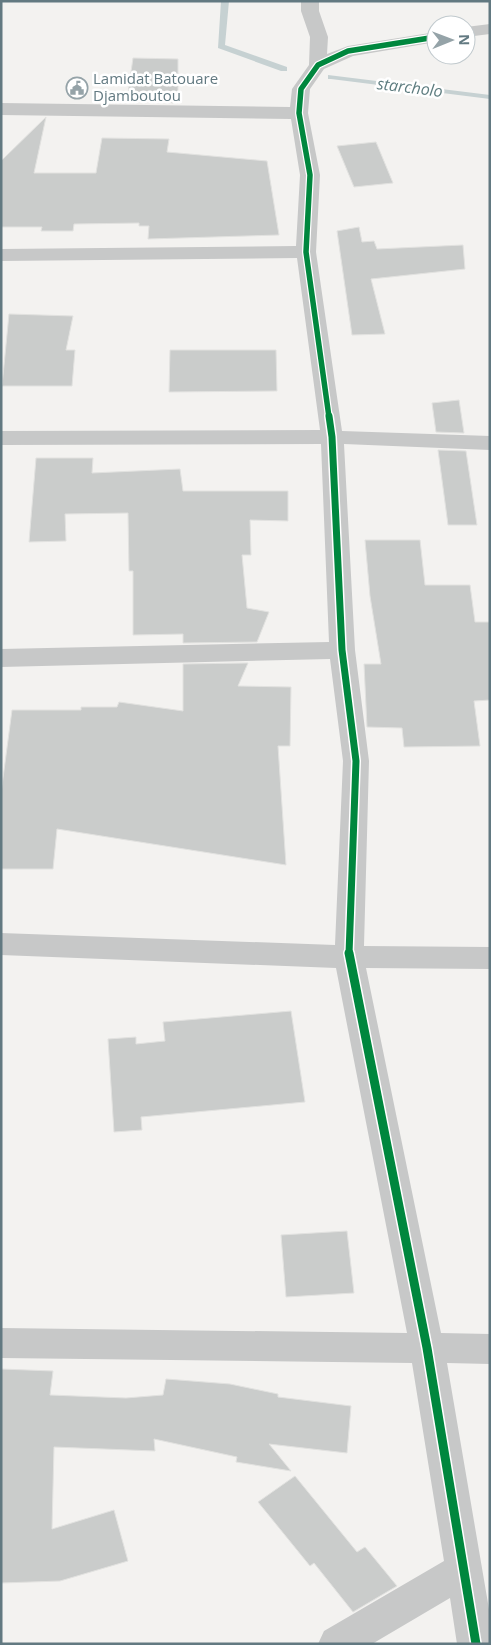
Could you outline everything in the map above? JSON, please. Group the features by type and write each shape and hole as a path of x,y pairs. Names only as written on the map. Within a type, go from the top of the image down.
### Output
{"street":[{"path":"310,1 310,11 319,37 318,65 300,101 310,175 306,252 332,438 342,650 356,761 349,957 427,1348 476,1644"},
{"path":"476,31 490,29"},
{"path":"318,65 348,51 426,39"},
{"path":"1,108 300,101"},
{"path":"1,255 306,252"},
{"path":"1,438 332,438 490,443"},
{"path":"1,658 342,650"},
{"path":"1,944 349,957 490,958"},
{"path":"1,1343 490,1349"},
{"path":"337,1644 395,1612 464,1569"}],"building":[{"path":"133,58 178,59 178,94 174,94 173,103 128,93"},
{"path":"46,117 34,173 96,173 102,138 169,139 167,152 267,161 279,235 148,239 149,226 139,226 139,223 74,224 73,231 41,231 42,227 1,227 1,161"},
{"path":"376,142 393,183 354,187 337,146"},
{"path":"359,227 362,242 374,241 377,249 463,245 465,269 371,279 385,334 352,335 337,231"},
{"path":"9,314 73,316 66,350 75,350 72,386 2,386"},
{"path":"170,350 276,350 277,391 169,392"},
{"path":"459,400 464,433 436,432 432,403"},
{"path":"438,450 466,451 477,525 448,525"},
{"path":"36,458 93,458 92,473 180,469 183,491 288,491 288,521 250,520 251,555 242,555 247,608 269,612 257,642 183,643 183,634 133,635 133,571 129,571 128,513 65,514 66,541 29,542"},
{"path":"365,540 420,540 425,585 470,585 475,622 490,622 490,700 474,701 480,746 404,747 402,728 367,727 364,664 381,664 370,596"},
{"path":"248,663 238,686 291,687 290,746 278,746 286,865 57,829 53,869 1,869 1,793 12,710 81,710 81,707 117,707 119,702 183,711 183,664"},
{"path":"291,1011 305,1102 141,1117 142,1130 114,1132 108,1039 136,1037 136,1044 165,1041 163,1022"},
{"path":"347,1231 354,1293 286,1297 281,1235"},
{"path":"1,1369 53,1371 50,1395 126,1398 163,1395 166,1379 230,1384 278,1394 278,1397 351,1406 347,1453 269,1444 291,1471 236,1462 237,1457 154,1439 155,1451 54,1447 52,1529 114,1510 128,1561 60,1581 1,1583"},
{"path":"295,1476 357,1552 365,1547 397,1586 353,1612 314,1563 310,1566 258,1502"}],"waterway":[{"name":"starcholo","path":"225,1 221,46 284,69"},
{"name":"starcholo","path":"331,77 490,97"}],"cycle path":[{"path":"426,39 348,51 318,65 301,89 299,113 310,175 306,252 332,437 342,650 356,761 349,957 427,1348 476,1644"}],"place":[{"name":"Lamidat Batouare Djamboutou","path":"77,88"}]}
